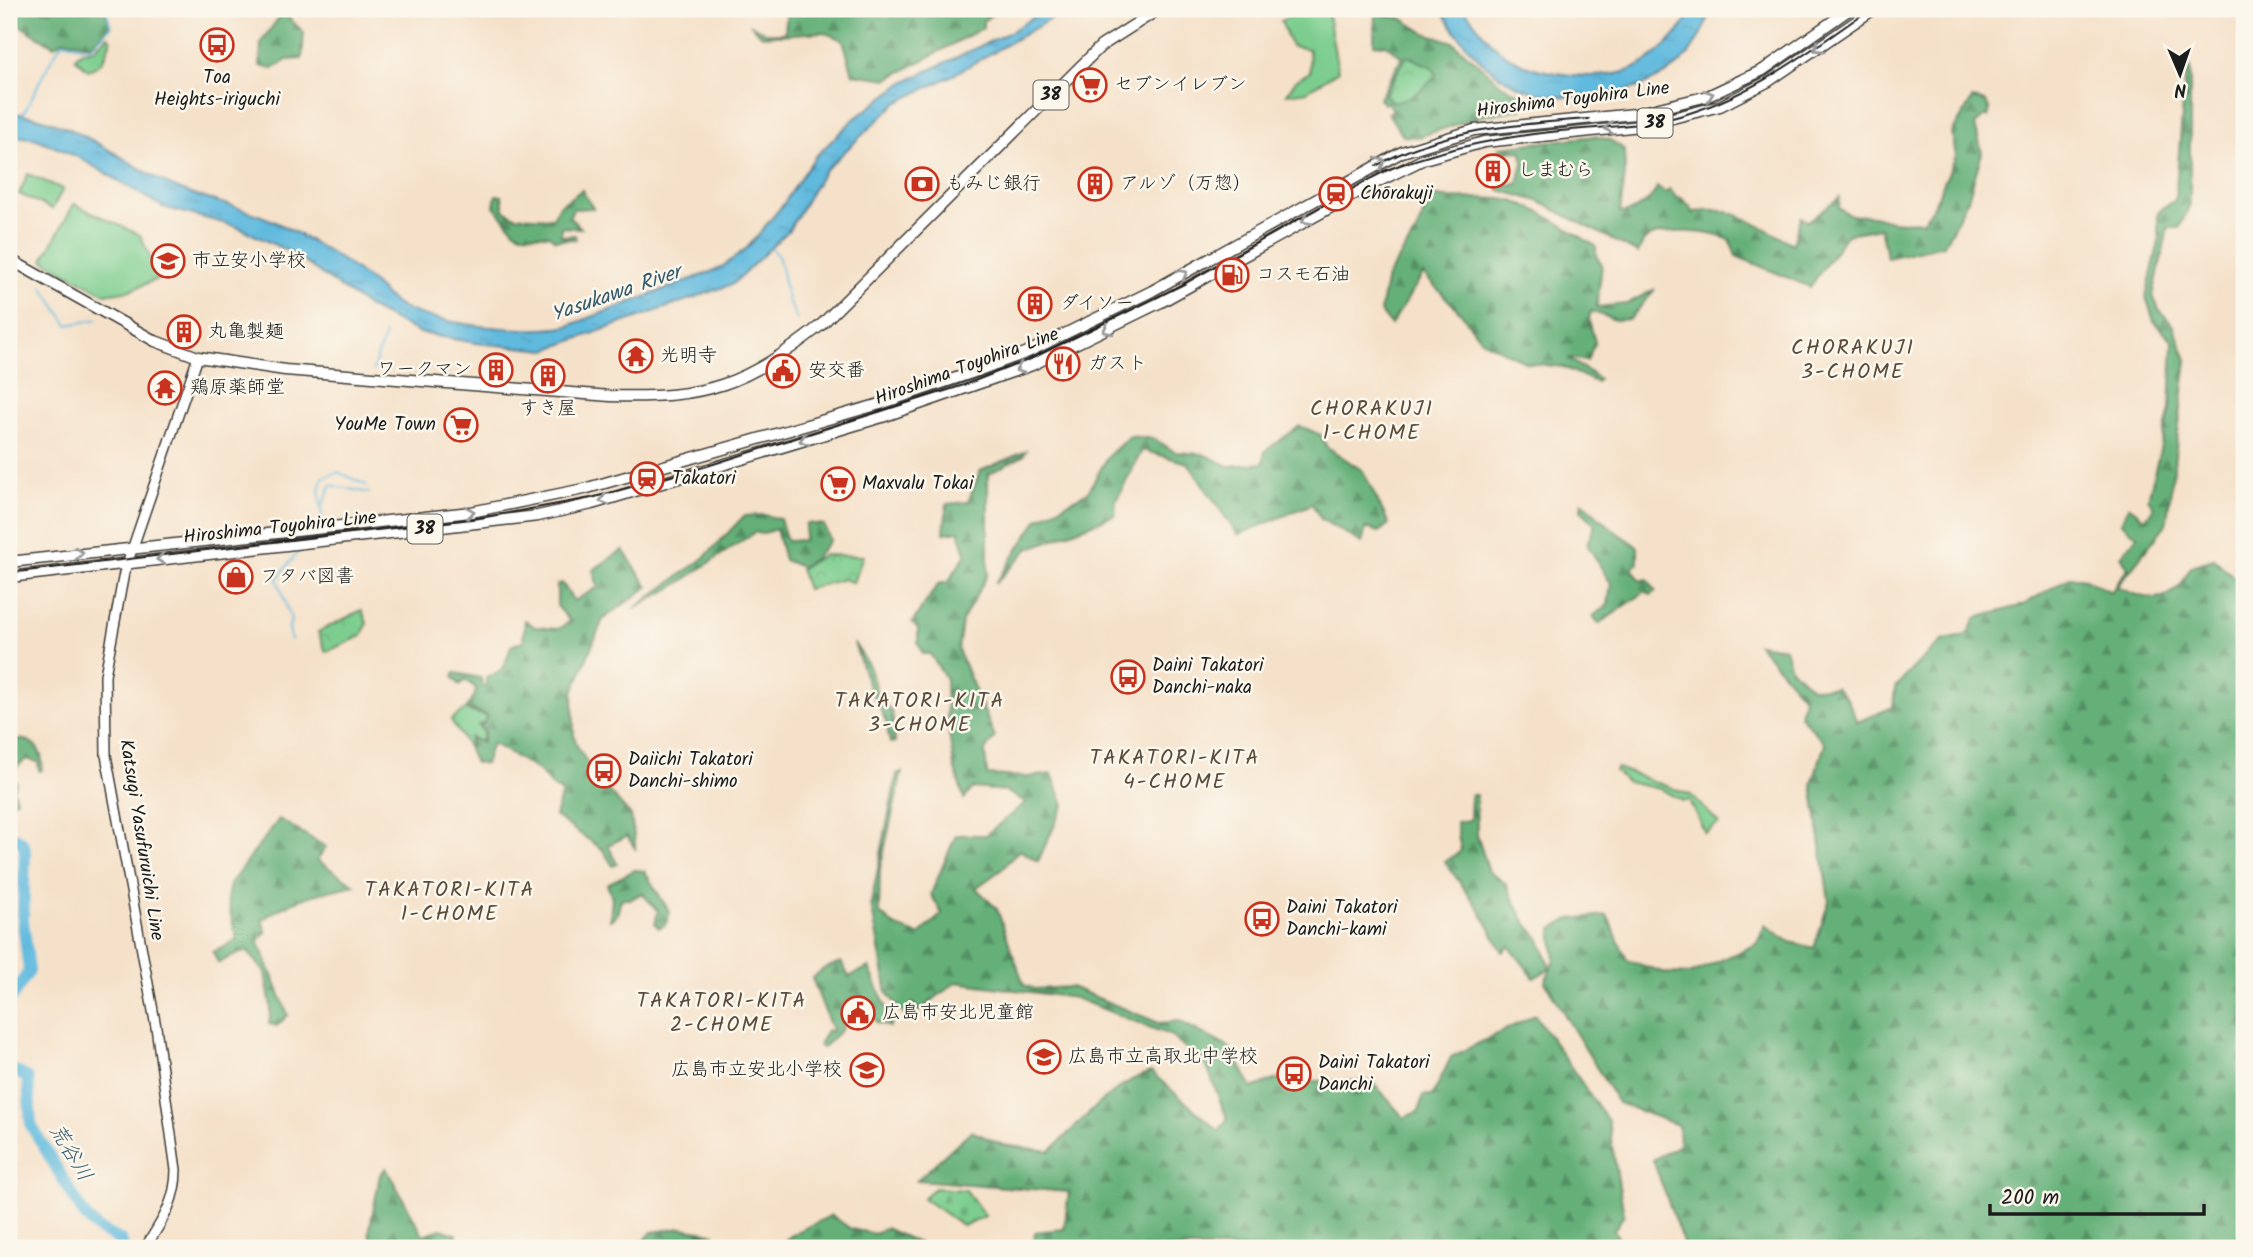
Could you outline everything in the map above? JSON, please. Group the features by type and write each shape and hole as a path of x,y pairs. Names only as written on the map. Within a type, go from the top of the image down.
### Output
{"main road":[{"name":"38","path":"9,259 155,341 198,357 285,370 592,394 655,397 715,389 754,373 782,357 821,325 1101,46 1159,9"},
{"name":"Hiroshima Toyohira Line","path":"9,562 471,512 540,500 923,390 1028,352 1079,328 1152,291 1402,152 1474,130 1635,114 1708,96 1763,70 1850,9"},
{"name":"Hiroshima Toyohira Line","path":"9,577 538,516 592,504 883,417 986,383 1083,342 1409,165 1484,142 1641,126 1720,106 1769,81 1874,9"},
{"name":"Katsugi Yasufuruichi Line","path":"145,1248 170,1205 175,1192 176,1170 156,1027 107,755 105,676 108,650 128,563 198,357"}],"green space":[{"path":"9,9 105,9 110,27 91,45 64,40 54,46 9,19"},
{"path":"787,9 927,14 933,9 1000,9 983,21 983,28 888,79 853,74 843,40 823,32 762,36 750,24 766,33 785,33"},
{"path":"1327,9 1338,71 1307,91 1287,94 1296,80 1310,72 1309,49 1291,46 1281,21 1301,10"},
{"path":"283,12 304,33 302,59 287,60 273,69 260,66 261,42"},
{"path":"1375,13 1401,18 1425,33 1453,42 1502,85 1522,95 1521,109 1481,116 1419,137 1403,136 1388,113 1393,110 1388,102 1384,104 1379,99 1402,57 1386,45 1374,44"},
{"path":"108,36 111,39 108,49 98,65 88,70 75,58 82,51 93,50"},
{"path":"1407,56 1432,67 1436,74 1428,85 1418,92 1393,102 1385,95"},
{"path":"2190,67 2190,205 2179,228 2168,228 2153,296 2159,310 2174,326 2187,360 2168,512 2166,524 2117,587 2150,598 2166,596 2180,586 2192,566 2214,559 2244,586 2244,1248 1685,1248 1653,1160 1679,1145 1678,1125 1618,1103 1545,982 1555,959 1552,929 1570,919 1607,915 1627,960 1665,973 1690,974 1757,944 1765,925 1790,942 1814,948 1829,901 1812,784 1825,744 1800,715 1804,697 1758,644 1785,648 1791,669 1812,688 1836,687 1848,700 1857,722 1893,707 1895,687 1942,641 1967,635 1976,618 2023,605 2070,577 2085,579 2111,592 2128,568 2121,556 2137,536 2121,522 2129,506 2145,519 2154,507 2148,499 2170,409 2173,341 2154,321 2146,297 2161,233 2158,234 2158,212 2175,200 2186,68"},
{"path":"1972,99 1986,102 1990,109 1988,117 1984,116 1975,125 1982,153 1968,199 1944,245 1887,258 1880,228 1847,234 1810,287 1736,256 1730,240 1721,237 1686,232 1662,233 1644,240 1638,253 1538,201 1499,190 1499,185 1518,184 1523,162 1522,151 1500,152 1499,147 1595,136 1610,140 1624,149 1625,174 1620,212 1631,211 1642,205 1657,187 1666,193 1670,189 1677,199 1680,197 1691,207 1693,213 1718,210 1731,213 1793,244 1801,217 1808,221 1840,197 1839,208 1849,214 1905,222 1923,221 1934,205 1956,156 1952,133"},
{"path":"28,174 63,189 52,209 19,194"},
{"path":"582,190 593,208 573,209 569,217 581,228 561,227 561,236 575,235 576,239 555,240 549,235 522,234 515,231 494,206 496,195 502,196 504,210 515,216 553,218 559,206"},
{"path":"1430,196 1498,199 1519,203 1542,213 1596,246 1596,256 1602,264 1597,307 1627,304 1655,289 1630,319 1615,320 1591,311 1589,320 1595,342 1587,361 1568,358 1599,379 1596,382 1563,367 1527,363 1481,340 1460,312 1423,274 1391,325 1380,311 1387,277 1418,229"},
{"path":"74,204 140,235 160,278 131,290 105,294 43,260"},
{"path":"1300,426 1321,435 1326,446 1363,471 1389,524 1379,532 1366,528 1362,543 1321,519 1312,504 1238,535 1188,463 1142,450 1116,501 1115,515 1028,549 995,584 1038,519 1088,492 1108,456 1130,436 1154,439 1175,452 1203,454 1229,466 1263,463 1265,451"},
{"path":"1026,451 1023,456 988,474 988,574 962,621 958,650 995,737 985,750 987,775 1028,777 1052,774 1064,805 1038,861 1019,850 1002,869 976,888 997,909 1024,985 1035,989 1071,987 1159,1023 1179,1021 1230,1048 1252,1088 1299,1071 1306,1081 1372,1081 1404,1118 1419,1111 1423,1095 1433,1095 1451,1057 1535,1015 1608,1121 1624,1215 1614,1230 1624,1248 1046,1248 1034,1242 1035,1232 1064,1229 1069,1192 917,1180 971,1131 1003,1145 1050,1151 1110,1095 1137,1077 1151,1072 1219,1131 1227,1119 1207,1067 1172,1036 1075,998 956,982 908,1019 887,993 871,903 897,774 902,772 880,869 879,912 894,926 919,935 942,914 931,894 956,835 986,835 1026,802 1005,791 973,788 964,799 954,766 947,720 946,679 930,654 923,654 918,643 918,628 912,623 938,584 948,582 966,554 959,531 944,533 947,504 968,502 980,471"},
{"path":"1582,502 1612,529 1638,547 1638,563 1632,568 1641,581 1647,579 1656,591 1651,595 1646,591 1599,624 1593,616 1608,605 1611,584 1587,544 1595,524 1581,510"},
{"path":"764,515 780,519 787,541 804,540 806,523 824,525 830,540 814,559 801,567 784,560 776,529 761,534 755,532 678,584 634,609 705,557 744,516"},
{"path":"623,550 648,587 603,619 573,692 574,736 578,748 597,778 631,816 636,850 627,836 608,845 617,864 613,866 603,850 555,816 562,792 554,788 539,771 492,743 485,764 475,763 469,750 471,738 482,743 485,732 480,725 484,724 487,715 466,709 475,695 476,688 465,680 460,685 453,677 455,673 481,678 482,686 485,687 487,676 497,673 504,666 511,646 523,641 525,620 535,627 558,629 570,621 557,606 557,585 562,583 574,601 598,587 593,570"},
{"path":"824,555 863,556 853,583 844,579 807,589 800,569"},
{"path":"362,610 367,623 362,636 326,652 318,632"},
{"path":"854,643 869,666 878,696 892,712 895,742 890,743 886,721 869,687"},
{"path":"464,710 486,716 484,723 478,725 483,732 481,742 470,737 468,747 451,720"},
{"path":"9,733 15,740 28,741 36,747 41,757 42,770 39,771 38,762 26,759 12,771 16,782 13,790 16,799 9,805"},
{"path":"1617,768 1691,795 1719,823 1705,833 1689,800 1683,801 1660,789 1627,782 1615,771"},
{"path":"1471,795 1476,795 1477,835 1489,872 1505,883 1525,922 1539,938 1549,962 1549,969 1534,978 1509,946 1503,952 1479,909 1445,862 1461,851 1456,822 1470,820"},
{"path":"279,819 326,847 317,860 355,885 295,901 262,920 266,932 258,941 288,1015 277,1026 269,1024 271,1007 265,972 246,950 218,963 213,952 237,940 227,899 230,884"},
{"path":"635,870 644,871 669,911 669,917 662,927 659,928 655,924 658,911 642,893 631,899 621,899 617,915 610,920 612,898 607,884"},
{"path":"841,962 849,977 869,967 892,1021 890,1027 877,1023 859,994 841,1005 843,1028 822,1048 819,1045 827,1030 832,1030 812,978 825,968"},
{"path":"386,1168 423,1235 441,1229 456,1234 459,1248 375,1248 369,1233 380,1175"},
{"path":"935,1188 966,1190 985,1216 963,1226 923,1198"},
{"path":"831,1215 851,1229 875,1234 885,1228 929,1248 780,1248 789,1237"},
{"path":"682,1228 712,1233 729,1248 638,1248 652,1232"}],"water":[{"path":"1046,9 1068,9 951,76 896,103 824,171 789,230 733,284 546,350 476,343 420,333 370,308 290,252 235,226 163,207 78,157 37,139 9,135 9,113 29,115 67,128 172,186 259,215 297,233 347,263 396,304 411,311 480,326 552,328 568,326 721,268 748,247 782,206 815,157 854,119 904,82 1010,32"},
{"path":"1441,9 1464,9 1492,43 1515,61 1548,71 1603,76 1633,69 1651,59 1683,26 1693,9 1712,9 1691,51 1670,71 1649,83 1626,91 1574,97 1549,95 1506,80 1469,48"}],"waterway":[{"path":"23,114 63,42 90,48 111,27 106,9"},
{"path":"772,249 779,258 788,301 797,319"},
{"path":"42,286 68,325 98,319"},
{"path":"373,370 385,334"},
{"path":"321,520 319,492 324,477 338,472 366,485"},
{"path":"323,505 331,485 369,493"},
{"path":"291,640 291,619 277,579 300,549"},
{"name":"荒谷川","path":"9,835 21,841 25,848 23,920 29,971 9,1001"},
{"name":"荒谷川","path":"9,1068 28,1078 31,1125 85,1216 98,1229 120,1240 124,1248"}],"tram line":[{"path":"9,573 480,518 591,498 704,467 964,385 1028,360 1186,283 1384,171 1405,163 1493,140 1647,123 1676,117 1729,98 1778,72 1870,9"},
{"path":"1376,166 1426,144 1480,130 1589,119"}],"place":[{"name":"Toa Heights-iriguchi","path":"217,45"},
{"name":"セブンイレブン","path":"1090,85"},
{"name":"しまむら","path":"1493,171"},
{"name":"もみじ銀行","path":"922,184"},
{"name":"アルゾ（万惣）","path":"1095,184"},
{"name":"Chōrakuji","path":"1336,194"},
{"name":"市立安小学校","path":"168,261"},
{"name":"コスモ石油","path":"1232,275"},
{"name":"ダイソー","path":"1035,304"},
{"name":"丸亀製麺","path":"184,332"},
{"name":"光明寺","path":"636,356"},
{"name":"ガスト","path":"1063,364"},
{"name":"ワークマン","path":"496,370"},
{"name":"安交番","path":"783,371"},
{"name":"すき屋","path":"548,376"},
{"name":"鶏原薬師堂","path":"165,388"},
{"name":"YouMe Town","path":"461,425"},
{"name":"Takatori","path":"647,479"},
{"name":"Maxvalu Tokai","path":"838,484"},
{"name":"フタバ図書","path":"236,577"},
{"name":"Daini Takatori Danchi-naka","path":"1128,677"},
{"name":"Daiichi Takatori Danchi-shimo","path":"604,771"},
{"name":"Daini Takatori Danchi-kami","path":"1262,919"},
{"name":"広島市安北児童館","path":"858,1013"},
{"name":"広島市立高取北中学校","path":"1044,1057"},
{"name":"広島市立安北小学校","path":"867,1070"},
{"name":"Daini Takatori Danchi","path":"1294,1074"}],"district":[{"name":"CHORAKUJI 3-CHOME","path":"1853,360"},
{"name":"CHORAKUJI 1-CHOME","path":"1372,421"},
{"name":"TAKATORI-KITA 3-CHOME","path":"920,713"},
{"name":"TAKATORI-KITA 4-CHOME","path":"1175,770"},
{"name":"TAKATORI-KITA 1-CHOME","path":"450,902"},
{"name":"TAKATORI-KITA 2-CHOME","path":"722,1013"}],"water label":[{"name":"Yasukawa River","path":"616,294"}]}
